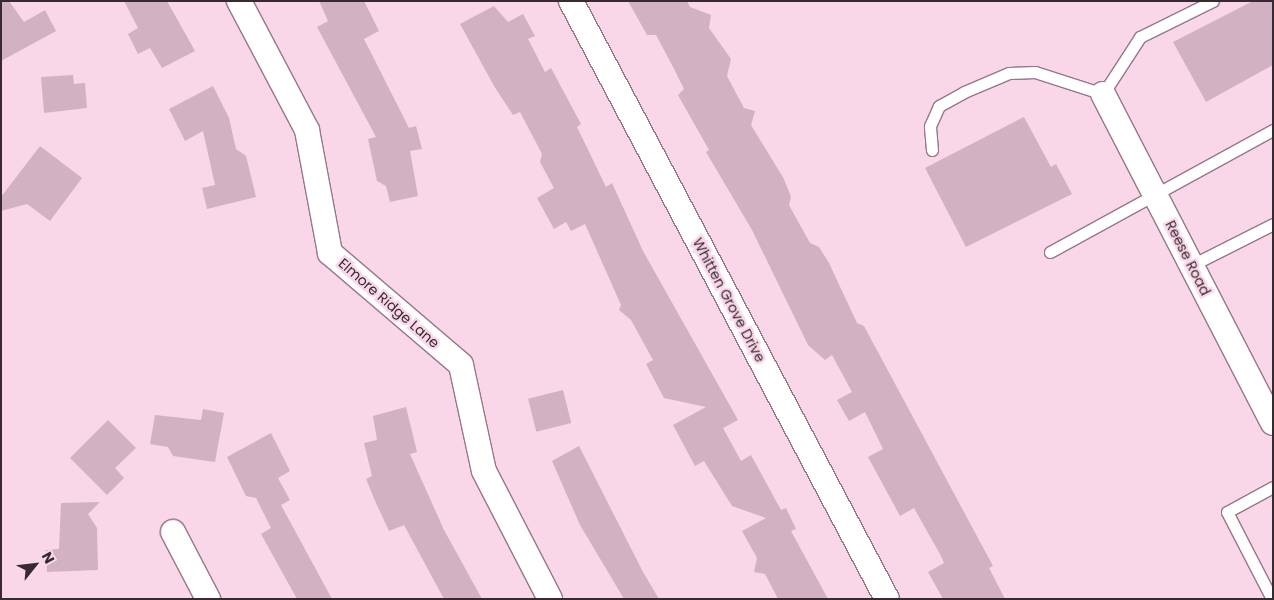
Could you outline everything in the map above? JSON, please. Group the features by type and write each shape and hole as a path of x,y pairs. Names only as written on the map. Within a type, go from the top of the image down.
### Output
{"street":[{"name":"Elmore Ridge Lane","path":"239,1 307,130 330,253 461,365 484,471 550,599"},
{"name":"Whitten Grove Drive","path":"571,1 887,599"},
{"name":"Reese Road","path":"1103,94 1273,423"},
{"path":"173,532 208,599"}],"lane":[{"path":"932,150 930,126 939,106 1009,73 1035,72 1103,94 1140,37 1213,1"},
{"path":"1050,252 1156,196 1273,130"},
{"path":"1192,266 1273,224"},
{"path":"1272,599 1226,512 1273,488"}],"building":[{"path":"1,1 9,1 24,22 45,10 56,31 1,61"},
{"path":"124,1 167,1 195,51 162,68 150,48 138,54 128,34 138,28"},
{"path":"319,1 364,1 379,31 364,39 409,128 416,126 422,149 410,151 418,196 390,202 386,186 377,181 368,139 376,137 317,27 328,21"},
{"path":"628,1 687,1 690,7 711,15 709,28 731,59 727,76 744,108 755,111 751,125 784,179 791,197 789,205 810,243 819,247 829,263 857,323 864,326 993,566 989,568 1005,599 943,599 928,572 944,563 941,556 914,508 900,516 868,457 883,449 865,412 849,421 837,400 852,392 832,355 825,360 808,345 752,230 706,152 709,150 678,95 684,89 673,67 656,35 647,35"},
{"path":"1253,1 1273,1 1273,65 1206,102 1173,42"},
{"path":"494,6 508,22 523,14 535,36 528,39 545,72 551,68 581,124 577,127 606,187 612,183 643,251 738,420 723,428 741,461 751,455 781,510 786,508 796,529 791,531 828,599 778,599 765,574 754,572 757,558 742,531 766,518 732,506 704,461 695,466 673,425 706,407 664,398 646,364 653,360 631,320 619,310 621,305 585,224 571,231 566,222 554,229 537,198 554,188 540,162 542,154 520,112 513,115 494,86 460,24"},
{"path":"73,75 74,84 85,83 87,108 44,113 41,77"},
{"path":"213,86 229,118 236,149 246,156 256,197 207,209 202,188 215,185 203,131 185,141 169,109"},
{"path":"1024,117 1051,167 1056,164 1072,194 966,247 925,168"},
{"path":"40,146 82,178 50,221 27,204 1,211 1,197"},
{"path":"563,390 571,423 536,432 528,399"},
{"path":"406,407 417,452 410,454 444,530 482,599 444,599 404,525 389,531 366,479 372,476 364,443 377,440 373,416"},
{"path":"203,409 224,413 215,462 173,456 168,447 150,444 155,415 201,420"},
{"path":"108,420 136,448 115,468 124,478 107,495 70,458"},
{"path":"271,433 290,471 278,478 290,500 281,505 332,599 297,599 261,534 271,528 256,498 246,496 227,457"},
{"path":"579,446 643,572 659,599 624,599 580,525 552,461"},
{"path":"100,502 88,514 97,528 98,570 47,572 46,550 59,549 61,503"}]}
